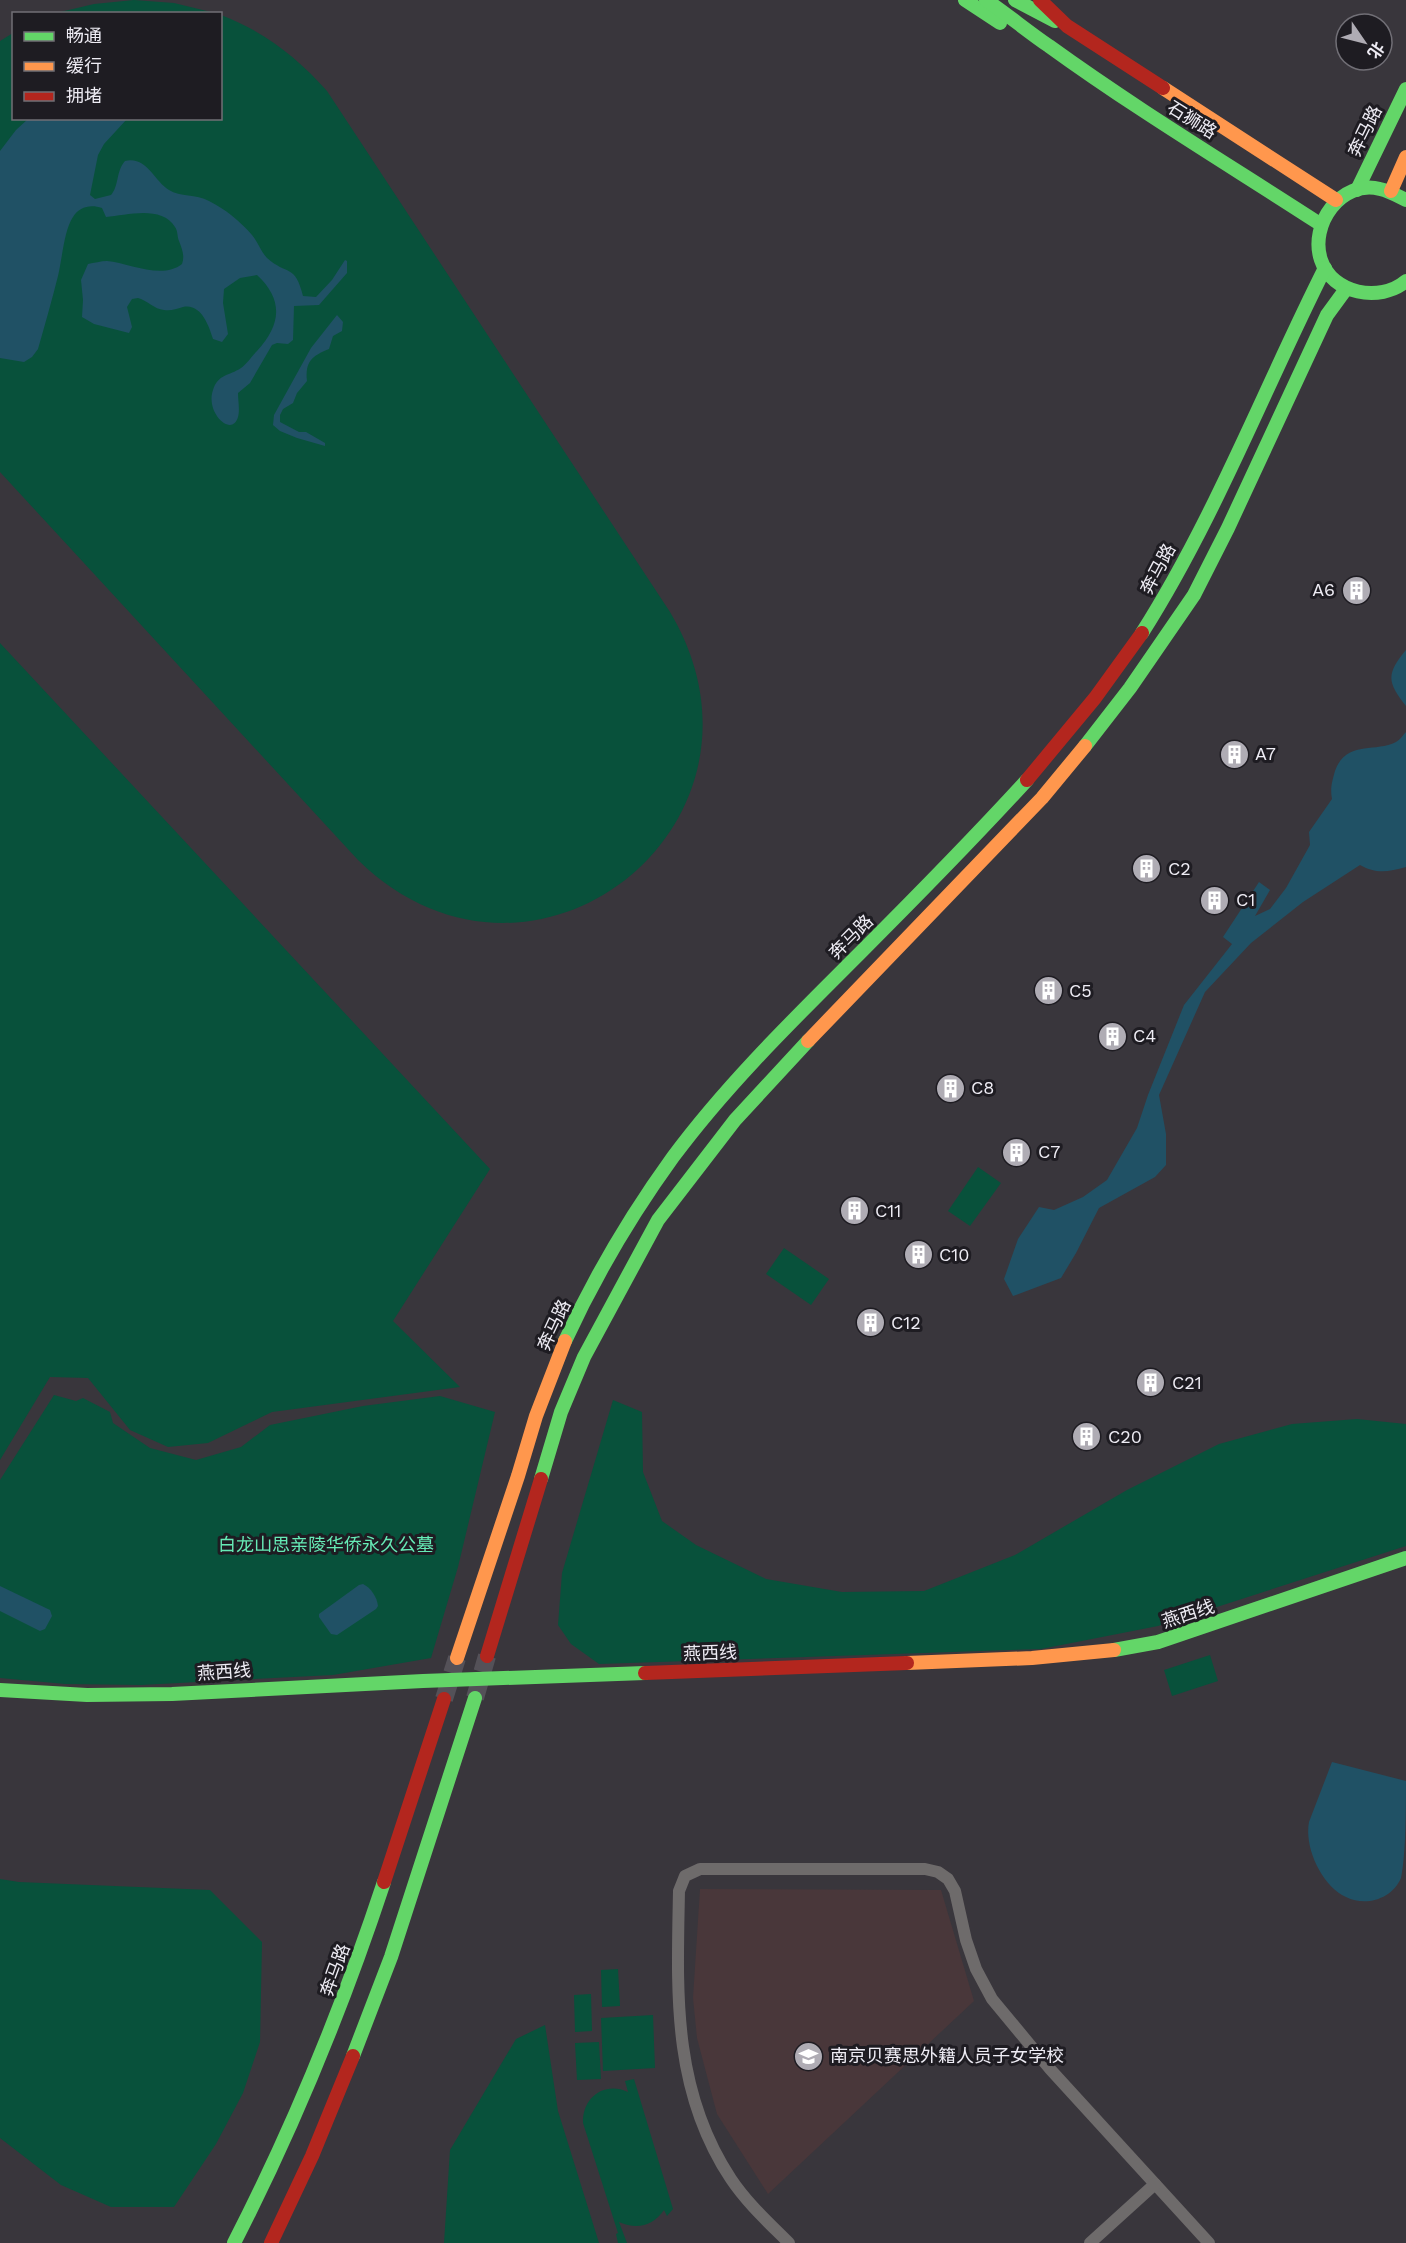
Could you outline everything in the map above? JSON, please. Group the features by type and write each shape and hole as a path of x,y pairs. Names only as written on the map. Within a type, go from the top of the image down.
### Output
{"main road":[{"name":"石狮路","path":"965,0 1013,32 1047,45"},
{"name":"石狮路","path":"986,0 1047,45 1146,112 1320,224"},
{"name":"石狮路","path":"1015,0 1067,26 1336,200"},
{"name":"石狮路","path":"1040,0 1067,26"},
{"name":"奔马路","path":"1357,190 1406,89"},
{"path":"1391,191 1406,157"},
{"path":"1406,200 1391,191 1377,188 1357,190 1336,200 1327,211 1320,224 1318,239 1319,254 1325,268 1334,280 1346,289 1367,295 1386,293 1406,281"},
{"name":"奔马路","path":"456,1658 542,1400 560,1353 593,1284 632,1217 667,1167 712,1110 816,997 1028,780 1118,666 1153,616 1172,583 1220,489 1265,390 1325,268"},
{"path":"487,1656 561,1412 605,1316 658,1220 735,1120 851,994 1042,798 1083,750 1130,688 1194,594 1228,528 1327,315 1346,289"},
{"name":"燕西线","path":"0,1690 87,1695 172,1694 412,1681 1032,1658 1100,1653 1158,1642 1406,1558"},
{"path":"275,2242 342,2083 391,1957 475,1698"},
{"name":"奔马路","path":"234,2243 266,2187 356,1968 444,1699"}],"street":[{"path":"789,2243 757,2211 732,2180 709,2142 695,2107 685,2068 678,1997 679,1891 685,1876 700,1869 925,1869 938,1872 948,1879 956,1891 961,1923 973,1959 992,1999 1050,2069 1209,2243"},
{"path":"1090,2243 1155,2184"}],"shaded area":[{"name":"南京贝赛思外籍人员子女学校","path":"700,1889 941,1890 974,2001 768,2194 717,2114 697,2038 693,1998"}],"green space":[{"path":"134,0 174,3 211,12 60,12 94,4"},
{"path":"222,15 251,29 278,46 304,67 327,91 670,612 700,690 699,763 672,828 626,879 567,912 498,923 427,907 358,860 0,472 0,41 12,34 12,120 222,120"},
{"path":"0,643 490,1169 393,1321 460,1387 272,1412 208,1443 168,1447 130,1430 88,1378 50,1377 0,1460"},
{"path":"978,1167 1001,1183 970,1226 948,1211"},
{"path":"784,1248 829,1279 811,1305 766,1274"},
{"name":"白龙山思亲陵华侨永久公墓","path":"54,1395 76,1401 83,1398 110,1412 113,1423 150,1448 196,1460 241,1447 270,1425 363,1406 440,1396 495,1412 458,1567 431,1658 333,1675 141,1685 65,1684 0,1678 0,1480"},
{"path":"613,1400 642,1412 643,1472 662,1521 696,1545 766,1579 842,1592 924,1591 1015,1555 1127,1490 1219,1444 1292,1424 1357,1419 1406,1424 1406,1546 1158,1626 1041,1649 599,1664 571,1644 558,1625 562,1573"},
{"path":"1210,1655 1218,1681 1172,1696 1164,1670"},
{"path":"0,1879 19,1882 210,1890 262,1942 260,2042 243,2093 216,2144 174,2207 111,2207 61,2185 0,2138"},
{"path":"618,1969 620,2006 602,2007 601,1970"},
{"path":"591,1994 592,2031 575,2032 574,1995"},
{"path":"653,2015 655,2068 603,2071 601,2018"},
{"path":"545,2025 558,2111 599,2243 444,2243 450,2150 516,2039"},
{"path":"599,2042 601,2079 577,2080 575,2043"},
{"path":"634,2079 673,2209 667,2216 664,2210 655,2220 644,2225 632,2226 619,2222 627,2243 618,2243 616,2234 618,2233 583,2123 586,2106 590,2099 603,2090 619,2089 628,2092 625,2081"}],"water":[{"path":"27,120 126,120 104,144 98,155 90,195 95,199 111,195 122,165 125,161 133,160 150,170 169,190 204,199 232,216 252,235 267,258 293,274 303,296 316,297 332,280 345,260 347,261 347,273 319,305 294,306 293,340 288,344 272,345 250,383 238,393 239,414 235,423 225,424 216,414 212,399 213,390 224,376 245,364 265,341 275,322 275,303 272,294 257,275 240,278 224,289 223,303 228,334 222,342 213,339 203,317 195,308 164,310 138,298 132,299 127,307 132,327 129,333 94,324 82,317 81,280 88,264 107,261 165,271 182,264 183,252 176,229 169,220 162,216 134,213 106,217 102,208 93,206 78,211 67,229 58,276 38,349 24,362 0,358 0,151"},
{"path":"337,315 343,322 342,331 333,336 329,349 311,360 307,369 307,381 297,393 293,403 283,409 280,415 280,422 299,432 306,432 325,443 325,446 297,438 280,431 273,425 274,415 311,348"},
{"path":"1406,650 1406,706 1395,690 1391,678 1399,658"},
{"path":"1406,732 1406,867 1382,871 1371,870 1360,865 1303,902 1251,943 1205,992 1159,1095 1166,1134 1166,1165 1155,1177 1099,1208 1061,1278 1013,1296 1004,1279 1018,1239 1039,1207 1054,1210 1083,1197 1107,1180 1137,1128 1184,1005 1232,944 1223,937 1259,882 1270,890 1255,916 1270,909 1286,888 1310,845 1309,832 1332,799 1332,782 1340,761 1353,751 1396,742"},
{"path":"363,1584 373,1593 378,1606 337,1635 331,1634 319,1614"},
{"path":"0,1586 50,1610 52,1616 45,1629 40,1631 0,1611"},
{"path":"1332,1762 1406,1781 1405,1844 1401,1878 1391,1891 1378,1899 1354,1900 1337,1892 1322,1875 1312,1854 1309,1843 1309,1822"}],"tunnel":[{"path":"475,1698 487,1656"},
{"path":"444,1699 457,1658"}],"traffic: fast":[{"path":"965,0 1000,23"},
{"path":"986,0 1115,92 1320,224"},
{"path":"1015,0 1055,21"},
{"path":"1357,190 1406,89"},
{"path":"1406,200 1380,189 1366,188 1353,191 1331,208 1324,220 1318,246 1327,272 1335,281 1358,292 1383,292 1406,281"},
{"path":"1142,633 1216,499 1325,268"},
{"path":"1085,746 1130,688 1194,595 1228,528 1327,315 1346,289"},
{"path":"565,1341 601,1270 628,1224 673,1157 716,1103 1027,780"},
{"path":"541,1479 561,1412 584,1357 658,1220 735,1120 808,1041"},
{"path":"1114,1650 1158,1642 1406,1558"},
{"path":"0,1690 87,1695 172,1694 423,1681 645,1673"},
{"path":"353,2056 391,1957 475,1698"},
{"path":"234,2243 277,2155 316,2065 352,1974 384,1882"}],"traffic: slow":[{"path":"1163,88 1336,200"},
{"path":"1391,191 1406,157"},
{"path":"808,1041 1042,798 1085,746"},
{"path":"457,1658 536,1416 565,1341"},
{"path":"907,1663 1032,1658 1114,1650"}],"traffic: jam":[{"path":"1040,0 1067,26 1163,88"},
{"path":"1027,780 1095,698 1142,633"},
{"path":"487,1656 541,1479"},
{"path":"645,1673 907,1663"},
{"path":"384,1882 444,1699"},
{"path":"271,2243 312,2156 353,2056"}],"place":[{"name":"A6","path":"1356,590"},
{"name":"A7","path":"1234,754"},
{"name":"C2","path":"1147,869"},
{"name":"C1","path":"1215,900"},
{"name":"C5","path":"1048,991"},
{"name":"C4","path":"1112,1036"},
{"name":"C8","path":"950,1088"},
{"name":"C7","path":"1017,1152"},
{"name":"C11","path":"854,1211"},
{"name":"C10","path":"918,1255"},
{"name":"C12","path":"870,1323"},
{"name":"C21","path":"1151,1383"},
{"name":"C20","path":"1087,1437"},
{"name":"南京贝赛思外籍人员子女学校","path":"809,2056"}]}
